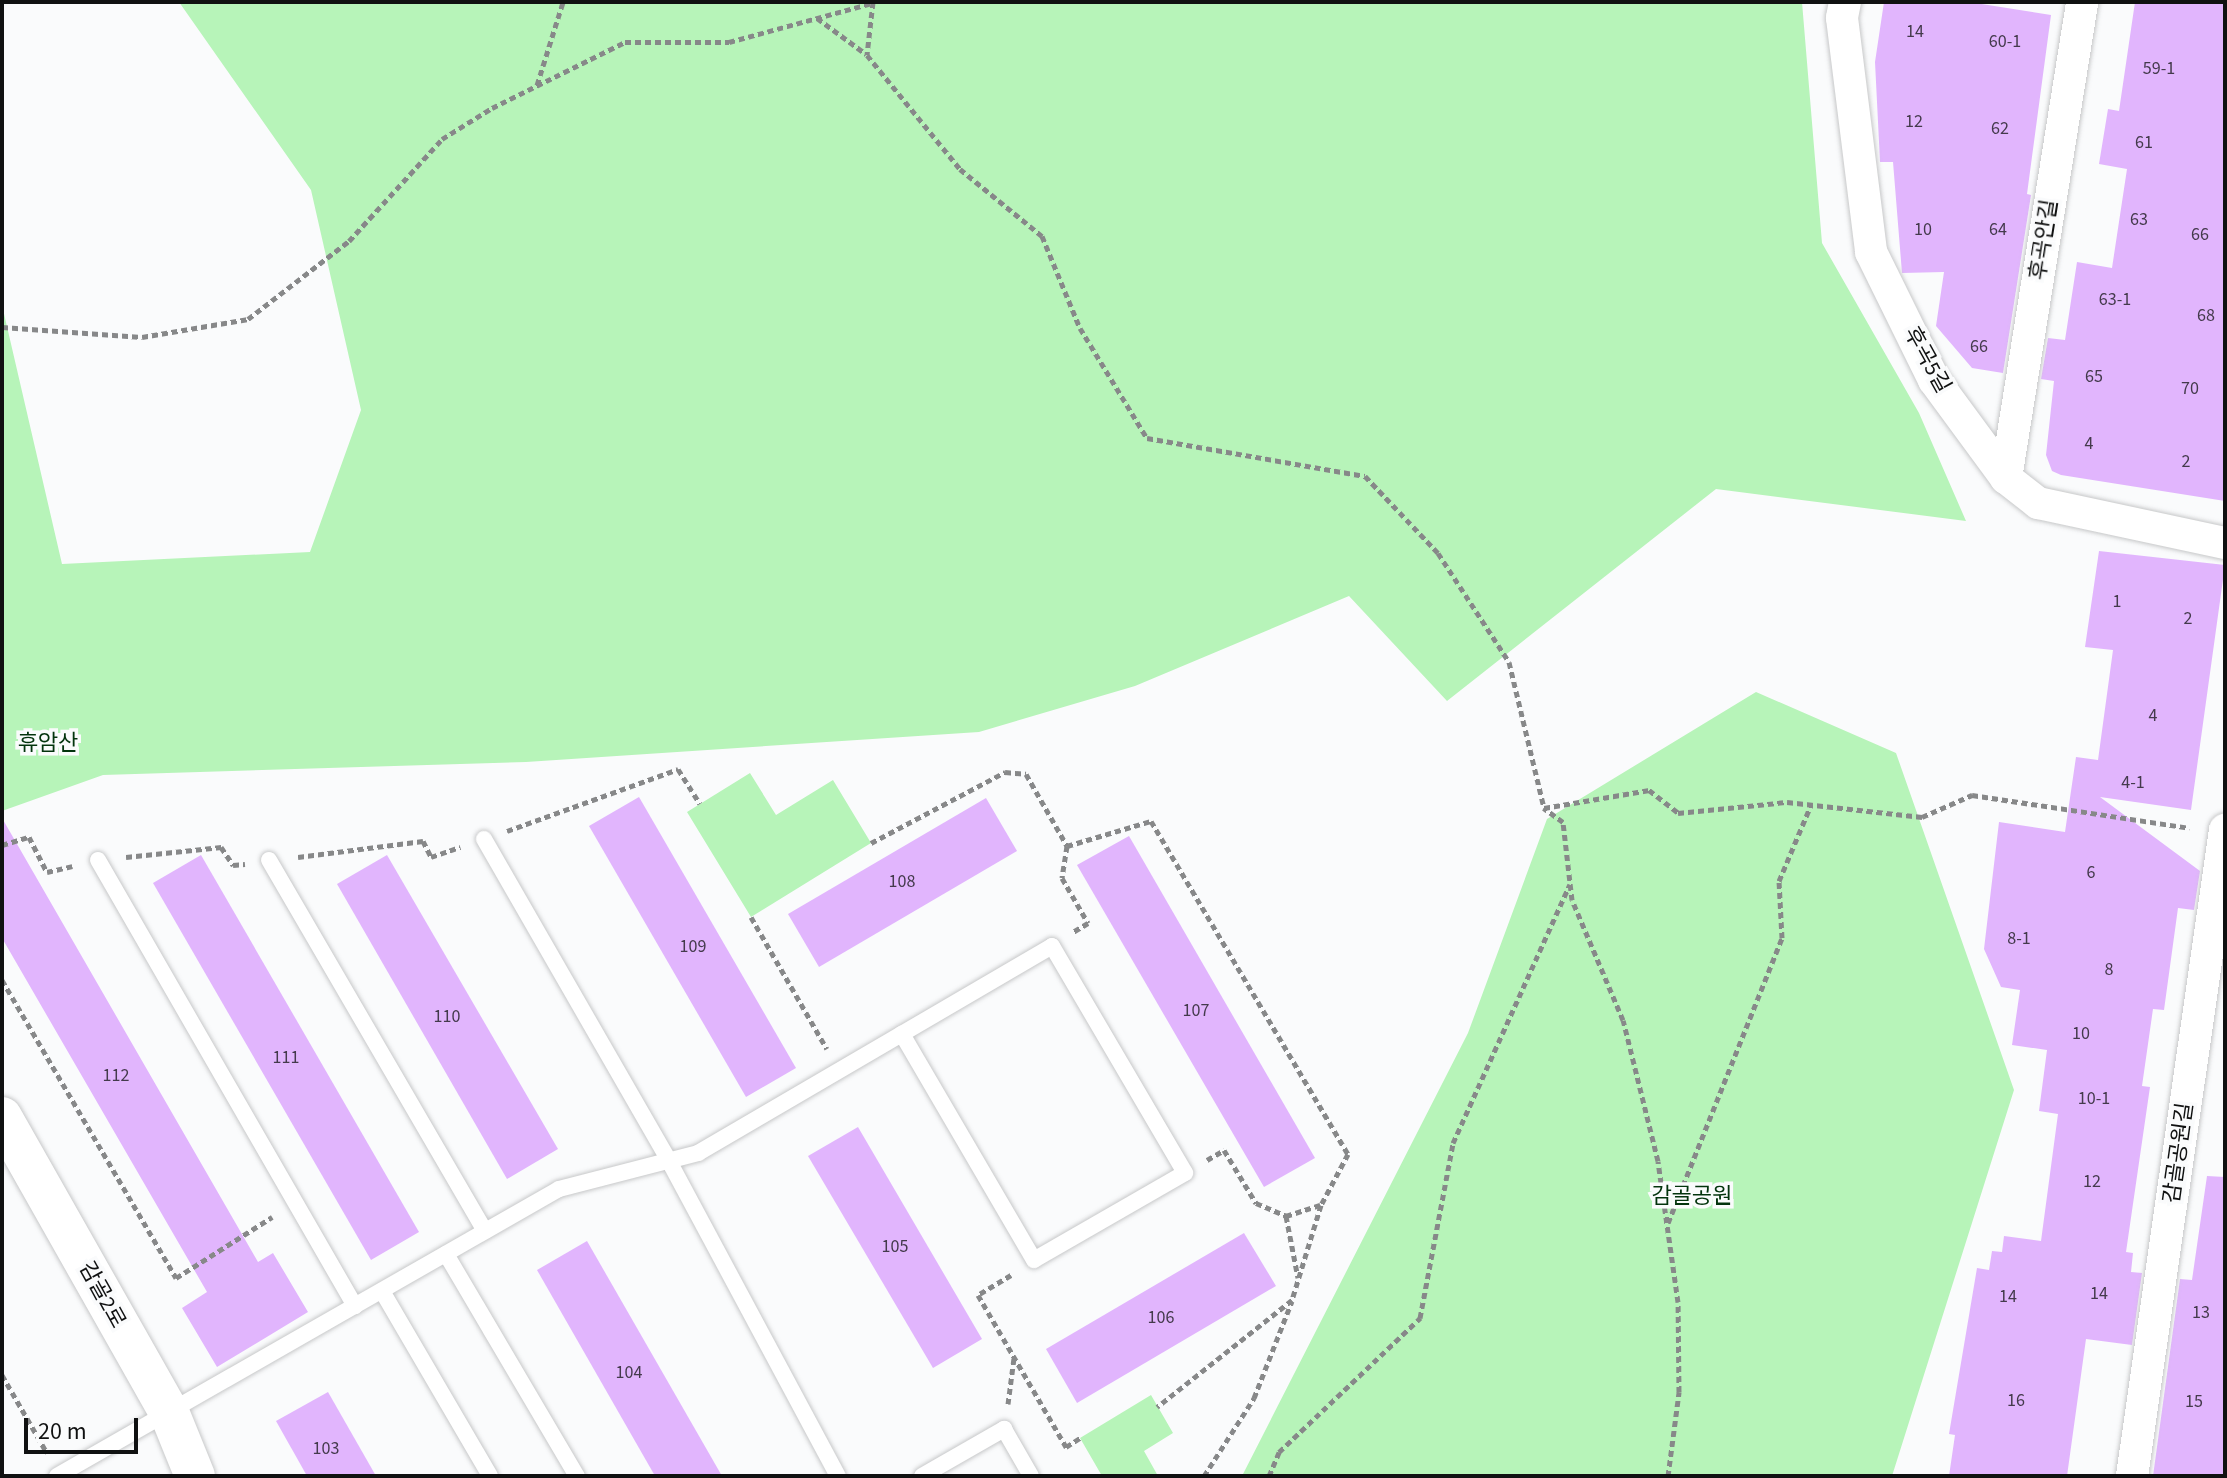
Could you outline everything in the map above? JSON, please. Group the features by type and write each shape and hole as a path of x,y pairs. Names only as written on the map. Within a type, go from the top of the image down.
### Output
{"street":[{"name":"후곡5길","path":"1845,2 1842,18 1871,252 1934,380 2006,478 2038,503 2225,543"},
{"name":"후곡안길","path":"2006,478 2082,2"},
{"name":"감골공원길","path":"2132,1476 2225,832"},
{"name":"감골2로","path":"2,1117 169,1412 195,1476"}],"lane":[{"path":"484,839 669,1161 838,1476"},
{"path":"98,860 355,1306"},
{"path":"269,860 485,1231"},
{"path":"58,1476 559,1189 698,1153 1052,946 1185,1173 1034,1260 902,1034"},
{"path":"446,1254 577,1476"},
{"path":"382,1291 490,1476"},
{"path":"922,1476 1004,1429 1031,1476"}],"path":[{"path":"537,86 563,2"},
{"path":"2,327 142,337 248,319 349,241 442,139 625,42 729,42 873,2 867,55"},
{"path":"817,18 867,55 960,169 1042,236 1080,328 1147,438 1365,476 1438,553 1509,662 1544,808 1563,822 1572,900 1623,1020 1658,1161 1678,1302 1679,1392 1668,1476"},
{"path":"2,845 29,837 47,872 98,860 221,847 233,865 423,841 431,857 678,769 700,804"},
{"path":"871,843 1005,772 1026,774 1067,846 1062,878 1088,923 1052,946"},
{"path":"1544,808 1649,790 1678,813 1787,802 1922,817 1972,795 2225,832"},
{"path":"1667,1224 1782,938 1779,881 1811,805"},
{"path":"1067,846 1151,821 1348,1154 1321,1205 1292,1300 1254,1398 1204,1476"},
{"path":"1269,1476 1279,1452 1420,1318 1453,1143 1571,883"},
{"path":"751,917 840,1070"},
{"path":"2,980 176,1278 296,1202"},
{"path":"1185,1173 1224,1150 1256,1203 1286,1216 1321,1205"},
{"path":"1286,1216 1298,1280"},
{"path":"1034,1260 978,1295 1066,1447 1080,1438"},
{"path":"1157,1407 1292,1300"},
{"path":"1004,1429 1014,1357"},
{"path":"2,1375 58,1476"}],"green space":[{"name":"휴암산","path":"179,2 1802,2 1822,243 1919,413 1966,521 1716,489 1447,701 1349,596 1135,686 979,732 526,762 103,775 2,811 2,305 62,564 310,552 361,410 311,190"},
{"name":"감골공원","path":"1756,692 1896,753 2014,1090 1892,1476 1242,1476 1468,1033 1547,819"},
{"path":"750,773 776,815 833,780 871,843 751,917 687,812"},
{"path":"1151,1395 1173,1433 1144,1451 1158,1476 1102,1476 1080,1438"}],"building":[{"path":"1884,2 1969,2 2051,15 2027,194 2031,195 2003,373 1972,368 1936,326 1944,272 1902,273 1893,162 1880,162 1875,62"},
{"path":"2135,2 2225,2 2225,501 2061,475 2052,471 2046,455 2054,381 2041,379 2048,338 2065,340 2077,262 2112,268 2127,169 2099,164 2108,109 2119,111"},
{"path":"2099,551 2225,565 2191,810 2100,797 2200,871 2194,910 2178,908 2164,1010 2153,1009 2142,1086 2150,1087 2126,1252 2133,1253 2131,1272 2142,1273 2132,1345 2086,1339 2067,1476 1949,1476 1955,1435 1949,1434 1977,1268 1989,1270 1992,1251 2002,1252 2004,1236 2041,1241 2058,1114 2039,1111 2047,1050 2012,1045 2020,990 2001,987 1984,949 1999,822 2065,832 2076,757 2098,760 2113,650 2085,647"},
{"path":"639,797 796,1068 746,1097 589,826"},
{"path":"986,798 1017,851 819,967 788,914"},
{"path":"2,818 258,1262 273,1253 308,1312 217,1367 182,1308 207,1292 2,938"},
{"path":"1129,836 1315,1158 1264,1187 1077,865"},
{"path":"201,855 419,1232 371,1260 153,883"},
{"path":"387,855 558,1149 507,1179 337,884"},
{"path":"858,1127 982,1339 933,1368 808,1156"},
{"path":"2207,1176 2225,1177 2225,1476 2153,1476 2180,1279 2192,1280"},
{"path":"1244,1233 1276,1286 1077,1403 1046,1349"},
{"path":"587,1241 722,1476 655,1476 537,1270"},
{"path":"328,1392 376,1476 307,1476 276,1421"}]}
